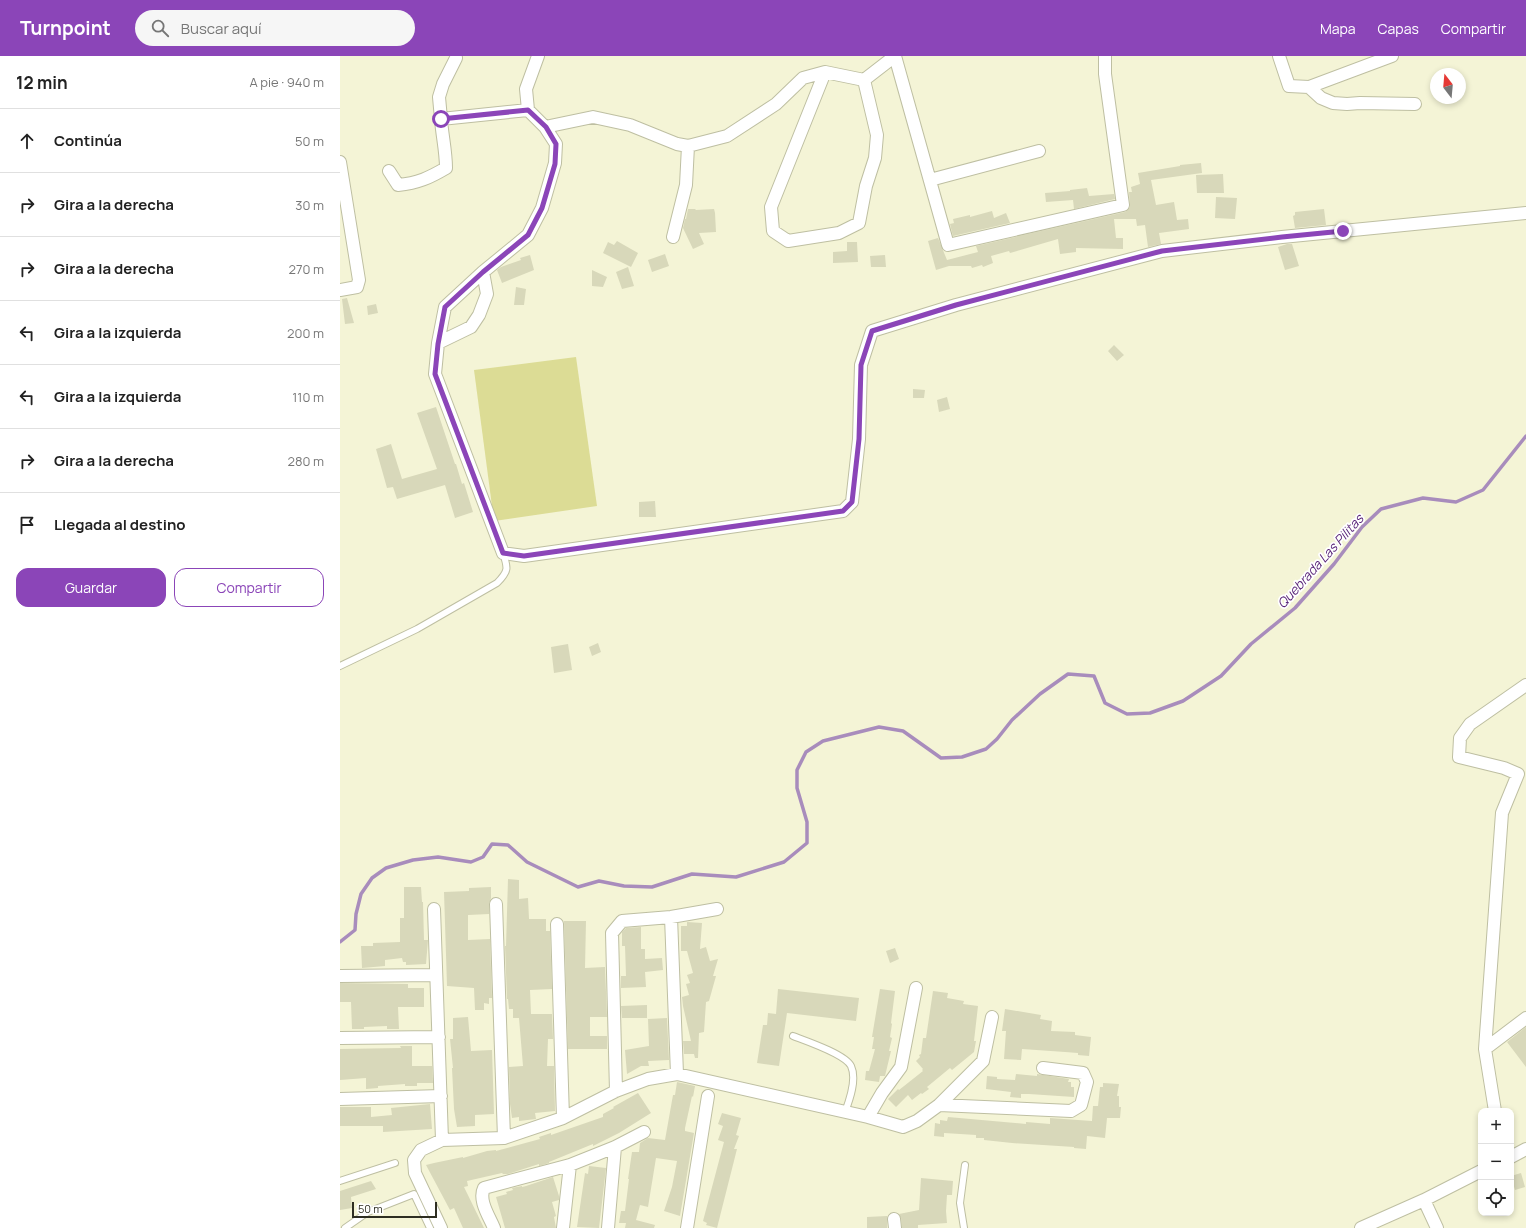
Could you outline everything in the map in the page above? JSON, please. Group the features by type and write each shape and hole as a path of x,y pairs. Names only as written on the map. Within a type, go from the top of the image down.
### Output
{"street":[{"path":"538,56 526,89 528,110 546,127 556,144 555,164 542,208 528,235 483,272 445,307 438,344 435,374 503,553 524,556 843,511 852,502 859,439 861,365 872,331 956,305 1162,251 1282,237 1526,213"},
{"path":"546,127 593,118 630,125 677,144 688,146 728,136 776,104 803,78 825,72 864,80 895,56 948,245 1123,205 1105,74 1105,56"},
{"path":"1279,56 1289,86 1309,86 1392,56"},
{"path":"389,171 398,185 415,183 431,177 446,168 446,154 442,138 439,97 442,84 456,58"},
{"path":"825,72 771,207 773,231 788,241 839,233 859,224 866,186 876,158 877,134 864,80"},
{"path":"1309,86 1321,98 1334,103 1415,104"},
{"path":"441,119 528,110"},
{"path":"673,237 686,185 688,146"},
{"path":"930,180 1039,151"},
{"path":"340,162 358,280 357,287 340,290"},
{"path":"438,344 471,327 487,294 483,272"},
{"path":"1495,1108 1485,1049 1502,812 1518,774 1504,768 1459,757 1460,738 1470,724 1526,685"},
{"path":"496,904 504,1138"},
{"path":"434,909 442,1140"},
{"path":"616,1090 612,933 622,921 671,917 717,909"},
{"path":"671,917 677,1074"},
{"path":"557,924 563,1118"},
{"path":"340,976 436,975"},
{"path":"868,1117 882,1093 901,1067 916,988"},
{"path":"442,1228 415,1173 414,1160 421,1150 442,1140 504,1138 563,1118 616,1090 648,1079 677,1074 868,1117 903,1127 917,1121 939,1105 983,1061 992,1017"},
{"path":"1485,1049 1526,1018"},
{"path":"340,1038 438,1037"},
{"path":"939,1105 1071,1111 1081,1105 1087,1082 1083,1073 1042,1068"},
{"path":"340,1099 441,1096"},
{"path":"687,1228 708,1096"},
{"path":"494,1228 482,1200 481,1193 484,1188 570,1165 615,1147 644,1132"},
{"path":"608,1228 615,1147"},
{"path":"1514,1156 1526,1150"},
{"path":"563,1228 570,1165"},
{"path":"1365,1227 1478,1173"},
{"path":"1424,1200 1437,1228"}],"lane":[{"path":"340,666 417,629 497,583 504,576 508,566 503,553"},
{"path":"793,1036 840,1056 850,1065 853,1077 846,1112"},
{"path":"340,1181 395,1164"},
{"path":"964,1228 960,1203 965,1165"},
{"path":"345,1228 368,1212 414,1194 430,1228"}],"green space":[{"path":"576,357 597,506 494,521 474,370"}],"building":[{"path":"1201,163 1202,173 1151,180 1156,205 1174,202 1177,220 1188,219 1189,229 1159,233 1161,244 1148,247 1145,225 1137,226 1136,219 1114,219 1116,238 1123,238 1123,249 1076,248 1076,252 1060,254 1058,239 1010,253 1009,251 991,256 993,263 983,267 982,265 972,268 971,266 949,266 936,270 928,241 938,238 947,260 978,252 976,246 1125,212 1130,207 1129,192 1132,192 1131,187 1140,184 1138,173 1180,165"},
{"path":"1223,174 1224,193 1197,193 1196,175"},
{"path":"1087,188 1089,196 1114,194 1115,199 1074,209 1073,200 1046,202 1045,193"},
{"path":"1216,197 1237,198 1235,219 1215,218"},
{"path":"688,209 714,209 715,213 716,232 699,233 704,244 693,249 683,228"},
{"path":"1324,209 1326,225 1295,228 1293,216 1295,215 1295,212"},
{"path":"992,211 994,218 1006,213 1010,223 953,236 950,224 954,223 953,219 970,215 970,217"},
{"path":"617,241 638,253 631,267 603,253 608,242 614,245"},
{"path":"847,242 857,242 858,262 833,263 833,252 847,251"},
{"path":"1292,244 1299,266 1285,270 1278,247"},
{"path":"665,254 669,266 652,272 648,260"},
{"path":"530,255 534,270 502,283 497,270 501,267 521,260 520,258"},
{"path":"885,255 886,267 871,267 870,256"},
{"path":"628,267 634,286 622,289 616,272"},
{"path":"592,270 607,277 603,287 592,286"},
{"path":"516,287 526,289 524,305 514,305"},
{"path":"347,298 354,323 345,324 342,299"},
{"path":"376,304 378,313 368,315 367,306"},
{"path":"1114,345 1124,355 1117,361 1108,351"},
{"path":"913,389 925,390 924,398 913,398"},
{"path":"947,397 950,409 939,412 937,400"},
{"path":"436,407 473,512 455,518 445,485 397,499 393,487 387,488 376,449 391,444 402,479 437,469 417,413"},
{"path":"655,501 656,517 639,517 639,502"},
{"path":"598,643 601,652 592,656 589,647"},
{"path":"568,644 572,670 554,673 551,647"},
{"path":"508,879 519,880 519,899 528,898 529,919 546,919 546,931 550,931 552,989 530,990 531,1014 552,1014 553,1039 548,1039 547,1066 554,1066 555,1111 535,1113 536,1119 519,1121 519,1117 512,1118 510,1104 509,1067 523,1066 519,1018 513,1018 513,1009 509,1009 507,999 505,946"},
{"path":"404,887 421,887 424,940 428,940 426,964 406,965 406,962 403,962 402,958 385,960 385,966 362,968 361,946 373,946 373,943 400,942 400,918 404,918"},
{"path":"491,887 489,914 468,915 468,940 490,939 492,998 489,998 489,1004 484,1003 484,1010 475,1010 474,988 447,986 444,892 469,891 469,888"},
{"path":"564,921 586,921 585,968 605,967 607,1017 590,1017 590,1036 607,1036 607,1049 568,1049"},
{"path":"687,922 702,923 700,949 706,947 710,961 718,959 713,976 716,976 709,1001 706,1002 704,1032 699,1033 698,1058 695,1058 694,1054 684,1054 683,1041 691,1041 682,997 689,995 686,984 690,983 687,975 693,973 687,951 681,951 681,926 687,926"},
{"path":"641,927 641,949 645,949 645,959 662,958 663,970 645,972 646,987 621,988 621,976 626,976 625,946 622,946 622,932 626,928"},
{"path":"895,948 899,959 890,963 886,951"},
{"path":"340,983 408,984 408,988 424,988 424,1007 398,1007 399,1029 387,1029 387,1026 352,1029 351,1002 340,1002"},
{"path":"778,989 859,998 856,1021 787,1013 779,1066 757,1063 763,1025 767,1025 768,1013 776,1014"},
{"path":"880,989 895,991 890,1037 892,1038 889,1051 891,1051 885,1076 880,1076 879,1082 865,1080 866,1071 869,1071 875,1049 872,1049 874,1037 872,1037"},
{"path":"933,991 948,993 947,998 964,1001 963,1004 978,1006 974,1052 952,1070 950,1068 927,1087 929,1089 922,1094 921,1093 912,1100 908,1095 896,1107 888,1099 898,1089 899,1090 923,1071 916,1061 921,1054 923,1038 926,1038"},
{"path":"647,1005 647,1018 622,1018 621,1006"},
{"path":"1005,1009 1041,1015 1040,1019 1052,1021 1051,1031 1075,1032 1075,1035 1091,1037 1089,1056 1078,1055 1078,1053 1022,1049 1021,1060 1004,1059 1006,1031 1002,1031"},
{"path":"468,1017 471,1051 492,1050 494,1114 475,1115 475,1126 457,1127 454,1109 453,1068 450,1039 453,1039 453,1018"},
{"path":"667,1018 669,1060 648,1061 649,1066 641,1066 627,1074 625,1050 649,1046 648,1019"},
{"path":"1526,1027 1526,1067 1507,1042"},
{"path":"400,1046 412,1046 412,1066 432,1066 433,1083 417,1083 417,1086 405,1086 405,1084 378,1086 378,1088 366,1089 366,1078 340,1080 340,1049 401,1048"},
{"path":"1016,1074 1037,1076 1037,1074 1069,1079 1068,1082 1071,1082 1071,1087 1074,1087 1074,1097 1021,1094 1021,1098 1010,1097 1011,1092 986,1089 987,1076 997,1077 997,1079 1015,1080"},
{"path":"677,1082 695,1086 685,1128 685,1131 694,1133 680,1216 664,1211 672,1187 677,1161 656,1158 648,1207 640,1205 636,1220 655,1225 654,1228 625,1228 626,1223 619,1223 621,1211 625,1211 632,1152 639,1152 640,1143 648,1138 665,1140 673,1095 675,1095"},
{"path":"1103,1083 1119,1084 1117,1096 1119,1096 1119,1107 1121,1107 1120,1118 1107,1118 1105,1138 1087,1136 1086,1149 984,1140 984,1138 976,1138 976,1135 944,1133 944,1137 934,1136 935,1123 940,1124 940,1120 947,1121 948,1117 1026,1124 1026,1122 1050,1124 1050,1118 1092,1121 1093,1106 1098,1106 1100,1087 1103,1087"},
{"path":"638,1093 651,1113 619,1133 593,1146 593,1144 549,1163 539,1166 539,1164 508,1174 502,1173 467,1181 468,1186 464,1187 484,1228 463,1228 454,1208 450,1210 426,1165 463,1158 487,1151 496,1151 540,1139 539,1137 551,1133 551,1135 603,1117 603,1114 614,1108 613,1107"},
{"path":"430,1104 432,1129 383,1132 383,1126 340,1126 340,1107 371,1107 371,1117 392,1115 391,1108"},
{"path":"722,1113 741,1118 736,1135 739,1136 734,1149 737,1149 717,1228 706,1225 707,1223 703,1221 724,1142 718,1140 723,1126 718,1124"},
{"path":"589,1166 606,1168 599,1228 577,1227 585,1173 588,1174"},
{"path":"1521,1173 1525,1187 1515,1190 1514,1175"},
{"path":"553,1177 559,1196 559,1200 552,1202 556,1216 554,1217 556,1228 505,1228 496,1197 507,1194 506,1192 513,1190 512,1188 526,1186"},
{"path":"921,1178 953,1181 952,1195 947,1195 947,1223 918,1225 918,1228 902,1228 899,1214 919,1210"},
{"path":"371,1181 376,1189 351,1197 352,1208 340,1210 340,1191"},
{"path":"887,1216 887,1228 867,1228 867,1217"}],"waterway":[{"name":"Quebrada Las Pilitas","path":"340,942 355,930 356,914 361,894 372,878 386,868 413,860 438,857 471,862 483,857 492,844 508,845 527,862 578,887 599,881 624,886 652,887 692,874 736,877 784,862 807,843 807,822 797,788 797,770 806,752 823,741 879,727 903,731 941,758 962,757 986,749 997,739 1012,720 1040,694 1068,674 1094,676 1105,703 1127,714 1150,713 1183,701 1221,676 1251,644 1295,608 1334,564 1362,527 1381,509 1423,498 1456,502 1483,490 1526,436"}],"route":[{"path":"441,119 528,110 546,127 556,144 555,164 542,208 528,235 483,272 445,307 438,344 435,374 503,553 524,556 843,511 852,502 859,439 861,365 872,331 956,305 1162,251 1343,231"}]}
